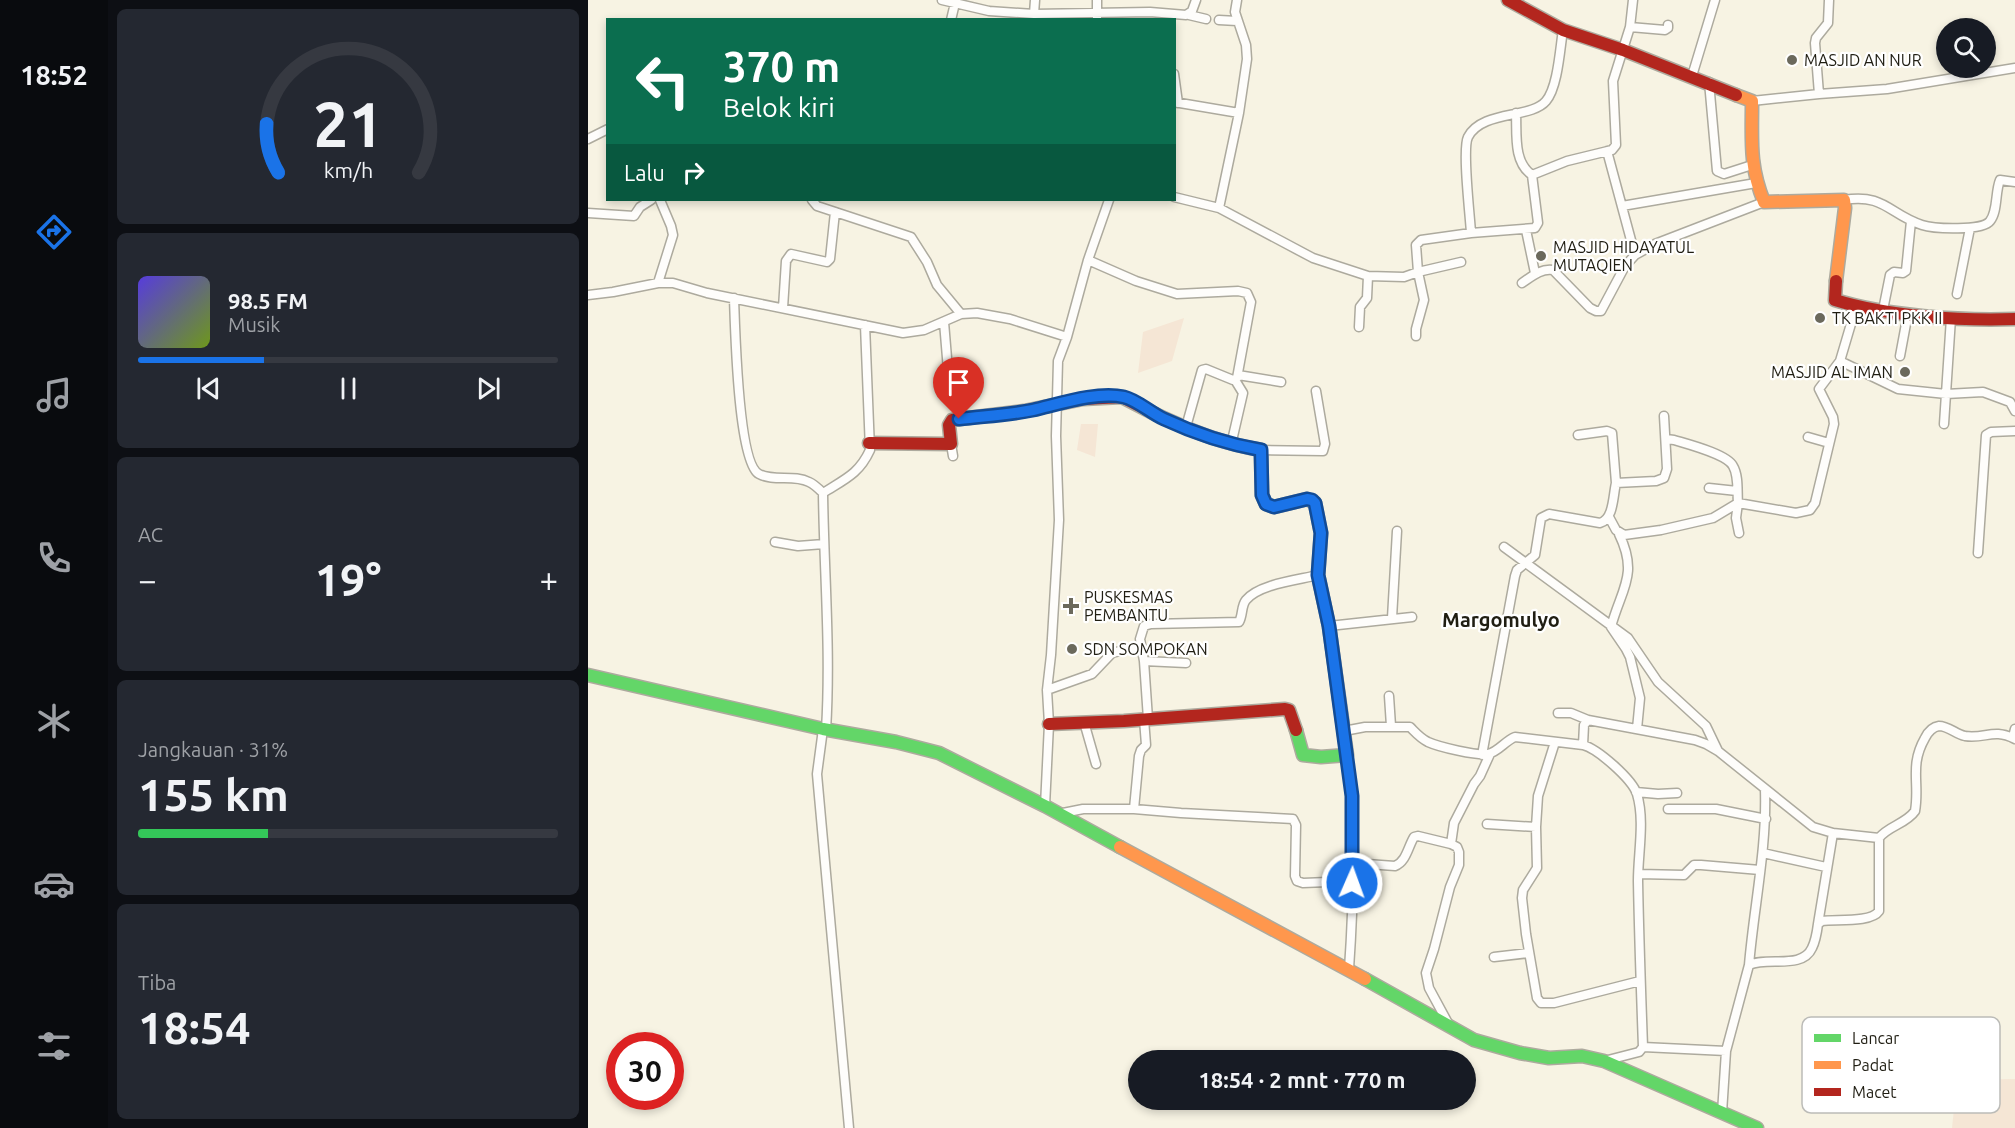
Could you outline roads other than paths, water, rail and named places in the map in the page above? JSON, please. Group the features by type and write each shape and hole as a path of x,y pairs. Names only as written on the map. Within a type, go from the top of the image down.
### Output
{"street":[{"path":"942,0 989,11 1097,16 1189,15 1206,19"},
{"path":"1034,14 1035,0"},
{"path":"1097,0 1097,16"},
{"path":"1189,15 1196,0"},
{"path":"1219,208 1239,113 1247,59 1246,45 1235,12 1237,0"},
{"path":"1508,0 1563,30 1709,82 1752,101 1887,89 2015,68"},
{"path":"1532,175 1567,161 1607,151 1616,145 1613,81 1630,27 1633,0"},
{"path":"1692,76 1715,0"},
{"path":"1819,94 1815,43 1816,38 1828,23 1829,0"},
{"path":"951,18 955,3"},
{"path":"1219,20 1237,21"},
{"path":"1630,27 1665,30 1668,25"},
{"path":"1471,233 1467,141 1472,132 1484,123 1541,106 1549,97 1553,89 1563,30"},
{"path":"1709,82 1717,171 1724,174 1752,165"},
{"path":"1752,101 1752,165 1764,202"},
{"path":"1176,103 1239,113"},
{"path":"1416,336 1424,300 1418,272 1418,243 1471,233 1526,230 1535,228 1538,223 1532,175 1526,170 1519,157 1516,113"},
{"path":"588,139 606,130"},
{"path":"1607,151 1635,255"},
{"path":"1522,283 1535,273 1548,269 1556,271 1590,308 1601,311 1625,266 1635,255 1655,244 1764,202 1867,199 1886,205 1911,221 1925,226 1971,228 1983,226 1991,219 2000,180 2015,182"},
{"path":"1622,206 1756,183"},
{"path":"1176,197 1219,208 1313,258 1368,276 1404,277 1461,262"},
{"path":"1844,200 1835,300 1856,307 1950,318 2015,319"},
{"path":"588,213 634,216 640,207 649,201"},
{"path":"658,283 673,235 660,201"},
{"path":"813,201 817,206 911,237 927,262 937,285 961,314"},
{"path":"1045,806 1049,724 1047,690 1059,520 1056,436 1058,361 1108,201"},
{"path":"783,308 786,261 791,254 827,261 830,259 835,212"},
{"path":"1883,310 1890,275 1894,272 1906,272 1911,221"},
{"path":"1957,294 1971,228"},
{"path":"1526,230 1535,273"},
{"path":"1088,260 1136,281 1178,294 1215,291 1247,293 1251,302 1237,377 1243,393 1231,445"},
{"path":"1359,327 1360,307 1367,298 1368,276"},
{"path":"588,294 613,292 658,283 673,283 903,333 924,330 961,314 987,313 1067,337"},
{"path":"734,298 741,415 751,467 758,474 768,477 808,481 824,493"},
{"path":"1619,534 1660,530 1713,518 1738,503 1796,513 1810,510 1815,503 1834,424 1833,417 1819,389 1840,361 1856,307"},
{"path":"1900,356 1908,313"},
{"path":"1944,424 1950,318"},
{"path":"944,322 948,370"},
{"path":"824,493 863,465 870,450 865,325"},
{"path":"1840,361 1892,387 1946,394 1983,392 2010,402 2015,411"},
{"path":"1186,428 1202,370 1281,382"},
{"path":"869,443 952,450 949,425 952,420 1024,411 1057,403 1109,396 1122,397 1204,436 1231,445 1261,450 1323,452 1325,444 1316,391"},
{"path":"1616,483 1656,481 1664,478 1667,469 1664,416"},
{"path":"1978,553 1986,435 1991,432 2015,430"},
{"path":"1451,844 1454,823 1473,784 1480,776 1486,754 1515,576 1517,570 1535,555 1542,518 1545,515 1600,523 1605,522 1609,517 1616,483 1612,433 1607,431 1578,435"},
{"path":"1808,437 1829,443"},
{"path":"1666,439 1728,460 1735,468 1738,503 1736,518 1739,533"},
{"path":"1261,450 1262,495 1266,504 1274,507 1307,499 1312,500 1315,503 1321,533 1318,575 1329,626 1352,796 1353,863 1349,969"},
{"path":"1709,488 1737,491"},
{"path":"824,493 824,544 827,577 824,730 817,774 849,1128"},
{"path":"1609,517 1626,548 1629,570 1611,629 1630,657 1640,698 1637,729"},
{"path":"1392,618 1397,531"},
{"path":"775,542 798,546 824,544"},
{"path":"1504,548 1628,638 1658,682 1706,726 1718,751"},
{"path":"1134,809 1139,756 1146,745 1142,630 1147,625 1239,622 1246,599 1261,589 1318,575"},
{"path":"1329,626 1412,617"},
{"path":"1047,690 1092,674 1112,654 1141,646"},
{"path":"1144,661 1186,663"},
{"path":"588,675 824,730 896,742 939,753 1045,806 1349,969 1474,1040 1550,1058 1582,1056 1604,1061 1757,1128"},
{"path":"1389,696 1391,726"},
{"path":"1049,724 1285,709 1291,714 1303,755 1321,757 1347,755"},
{"path":"1558,712 1571,713 1588,720 1695,740 1718,751 1813,827 1833,833 1879,838"},
{"path":"1583,745 1584,725 1588,720"},
{"path":"1084,722 1096,764"},
{"path":"1344,731 1391,726 1410,727 1420,738 1430,743 1486,754 1515,737 1583,745 1591,747 1627,780 1636,792 1640,821 1638,874 1643,1047 1639,1052 1604,1061"},
{"path":"1818,924 1825,921 1869,918 1879,911 1879,838 1915,811 1917,754 1928,732 1944,727 1967,736 2000,732 2014,735"},
{"path":"1555,742 1538,796 1537,868 1523,890 1522,898 1537,999 1541,1003 1554,1003 1640,981"},
{"path":"1722,1113 1726,1051 1749,965 1763,853 1766,819 1765,789"},
{"path":"1636,792 1677,793"},
{"path":"1058,814 1083,809 1134,809 1231,817 1293,819 1296,825 1295,876 1297,881 1303,884 1352,881"},
{"path":"1668,809 1716,810 1766,819"},
{"path":"1487,824 1536,827"},
{"path":"1749,965 1761,960 1794,960 1801,958 1811,950 1818,924 1833,833"},
{"path":"1353,863 1383,866 1399,864 1414,837 1418,836 1451,844 1457,848 1460,859 1426,973 1433,996 1450,1025"},
{"path":"1763,853 1826,867"},
{"path":"1638,874 1684,875 1694,865 1701,864 1760,870"},
{"path":"1494,957 1529,953"},
{"path":"1643,1047 1726,1051"}],"place":[{"name":"MASJID AN NUR","path":"1792,60"},
{"name":"MASJID HIDAYATUL MUTAQIEN","path":"1541,256"},
{"name":"TK BAKTI PKK II","path":"1820,318"},
{"name":"MASJID AL IMAN","path":"1905,372"},
{"name":"PUSKESMAS PEMBANTU","path":"1071,606"},
{"name":"SDN SOMPOKAN","path":"1072,649"}],"district":[{"name":"Margomulyo","path":"1501,620"}]}
